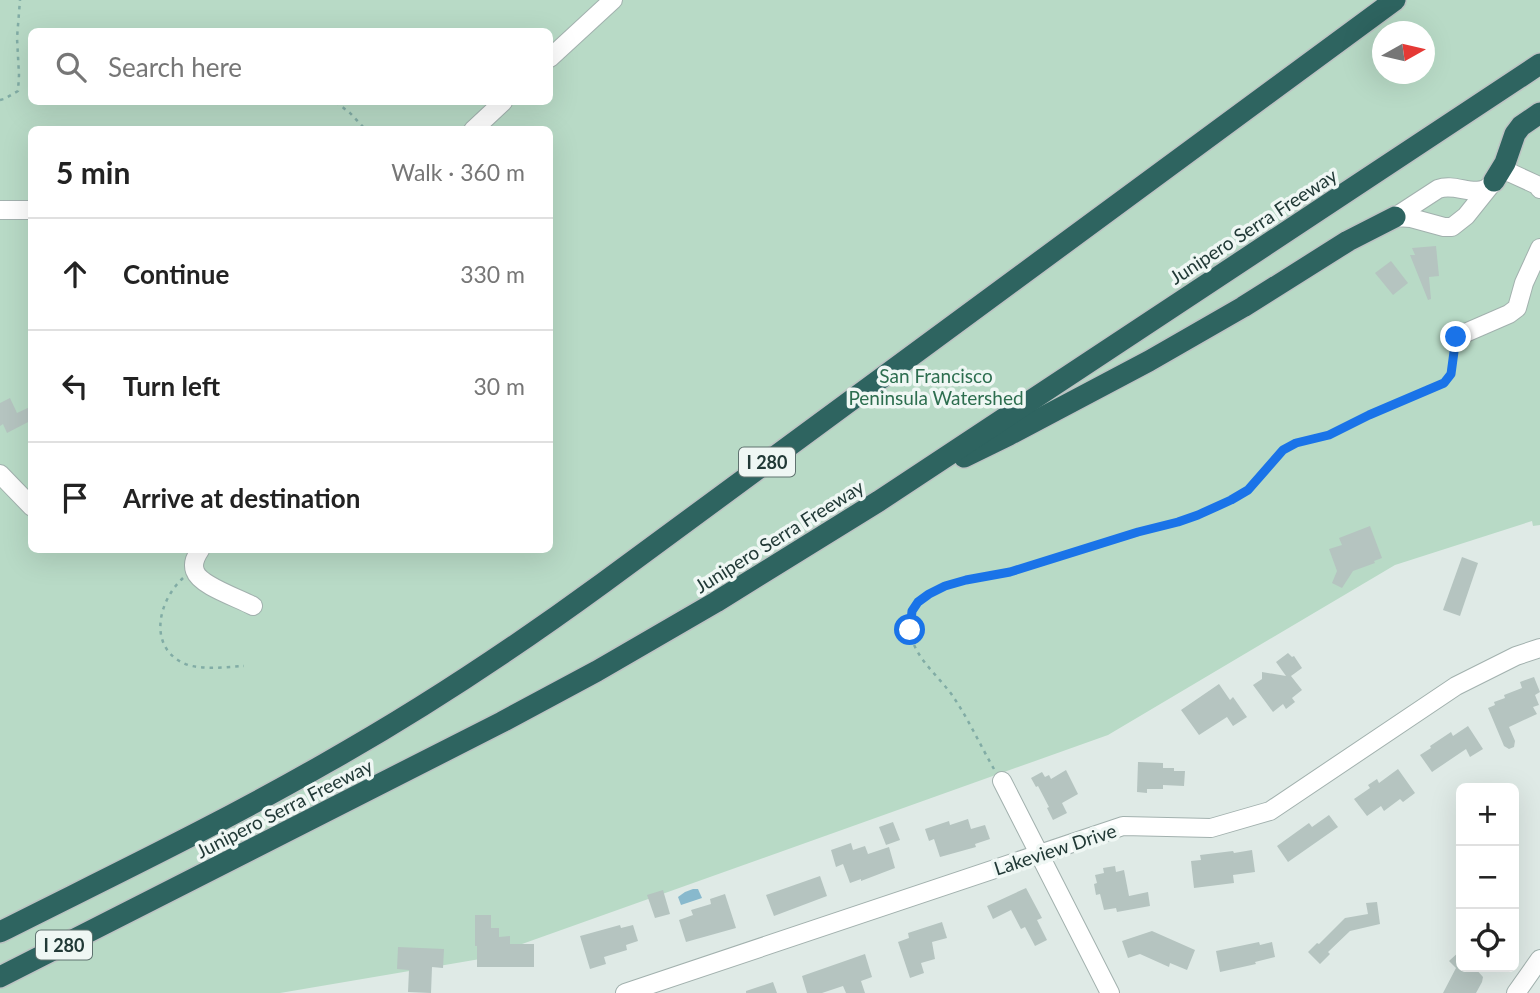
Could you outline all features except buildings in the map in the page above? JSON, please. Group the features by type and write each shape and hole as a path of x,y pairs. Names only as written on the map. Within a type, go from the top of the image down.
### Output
{"highway":[{"name":"Junipero Serra Freeway","path":"0,932 232,815 327,763 410,714 513,647 1395,0"},
{"name":"Junipero Serra Freeway","path":"0,977 454,748 573,684 728,595 902,486 1540,64"},
{"path":"1498,175 1515,134 1521,126 1540,113"},
{"path":"902,486 1000,440 1159,355 1243,307 1348,241 1395,217"}],"street":[{"path":"553,55 613,0"},
{"path":"477,126 500,105"},
{"path":"1498,175 1536,185 1540,189"},
{"path":"1395,217 1452,227 1466,216 1498,175"},
{"path":"1395,217 1438,189 1444,187 1476,192 1488,188 1498,175"},
{"path":"0,210 28,210"},
{"path":"1456,337 1517,308 1524,283 1540,248"},
{"path":"0,474 28,503"},
{"path":"198,553 194,561 198,577 253,606"},
{"name":"Lakeview Drive","path":"625,993 1123,826 1211,828 1270,811 1456,685 1516,656 1540,648"},
{"path":"1002,781 1110,993"},
{"path":"1516,993 1540,959"}],"path":[{"path":"0,100 18,90 17,38 20,0"},
{"path":"340,105 362,126"},
{"path":"1002,781 953,695 918,653 911,639 912,611 918,602 945,586 1010,572 1178,522 1231,500 1248,490 1283,450 1296,443 1329,435 1444,383 1451,374 1456,337"},
{"path":"194,569 178,583 164,604 160,634 165,647 175,658 190,665 211,668 244,666"}],"green space":[{"name":"San Francisco Peninsula Watershed","path":"0,0 1540,0 1540,525 1533,526 1532,521 1395,565 1108,735 480,959 280,993 0,993"}],"water":[{"path":"698,889 702,898 681,905 678,897"}],"route":[{"path":"910,630 912,611 918,602 945,586 1010,572 1178,522 1231,500 1248,490 1283,450 1296,443 1347,428 1369,415 1444,383 1451,374 1456,337"}]}
